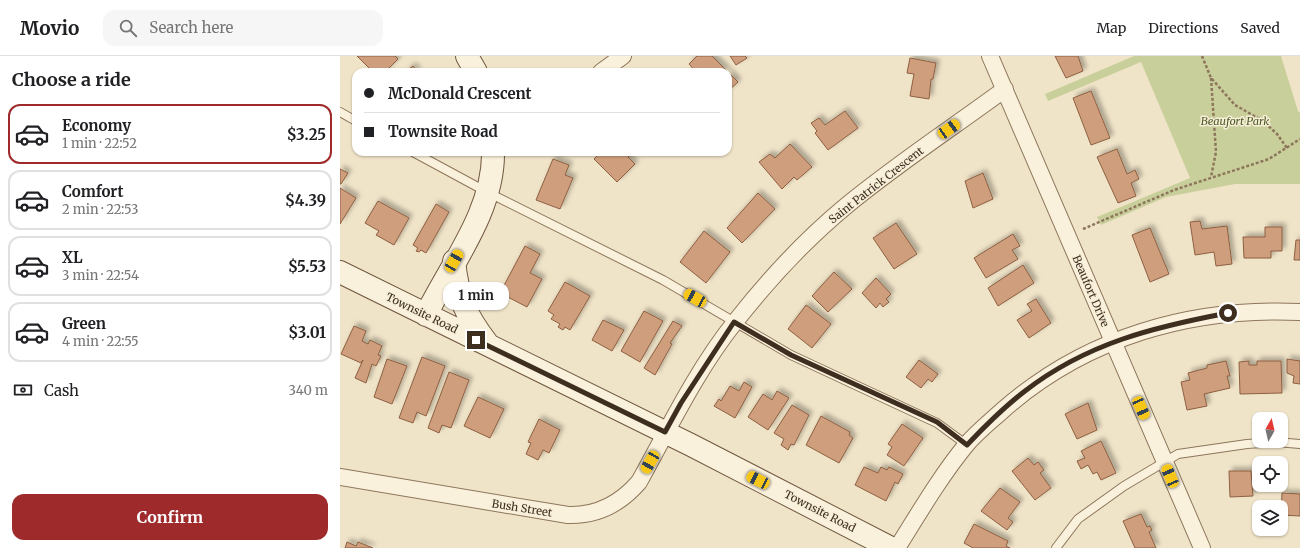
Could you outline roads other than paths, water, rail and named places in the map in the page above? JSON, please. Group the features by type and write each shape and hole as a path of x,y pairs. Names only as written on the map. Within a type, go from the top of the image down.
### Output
{"street":[{"path":"467,56 474,68"},
{"path":"606,68 623,56"},
{"name":"Beaufort Drive","path":"990,56 1202,548"},
{"name":"Saint Patrick Crescent","path":"665,432 681,403 734,322 770,280 805,244 846,206 937,137 1005,90"},
{"path":"426,315 478,217 487,192 493,165 493,156"},
{"path":"454,261 457,285 462,304 472,323 488,346"},
{"name":"Townsite Road","path":"340,272 665,432 891,548"},
{"path":"897,548 967,445 1025,390 1076,358 1139,332 1180,322 1228,313 1274,311 1300,312"},
{"name":"Bush Street","path":"340,478 568,515 585,516 611,505 632,490 639,482 665,432"}],"lane":[{"path":"340,112 352,119"},
{"path":"420,156 487,192 663,280 791,355 937,422 967,445"},
{"path":"1056,548 1078,519 1124,486 1178,454 1209,448 1276,442 1300,444"}],"park label":[{"name":"Beaufort Park","path":"1235,121"}]}
